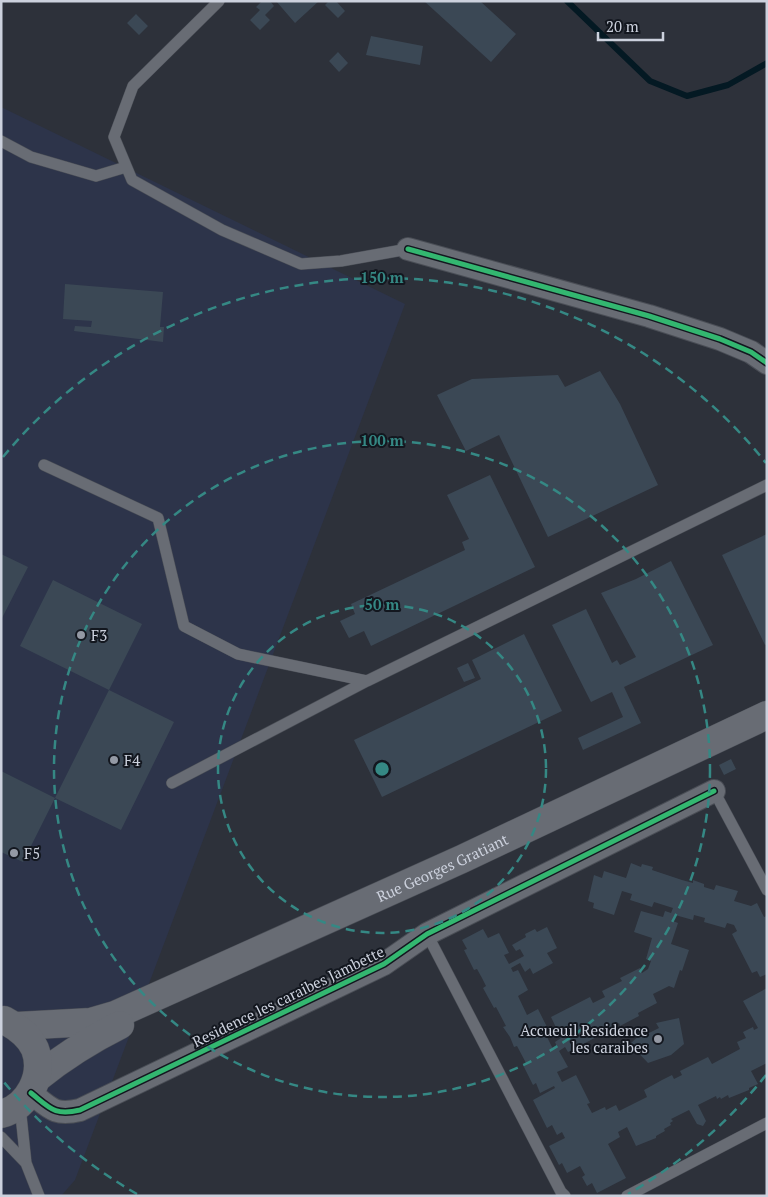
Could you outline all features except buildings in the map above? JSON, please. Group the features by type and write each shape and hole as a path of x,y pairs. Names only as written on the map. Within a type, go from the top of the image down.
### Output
{"main road":[{"name":"Rue Georges Gratiant","path":"118,1020 767,715"},
{"name":"Rue Georges Gratiant","path":"118,1020 767,725"},
{"path":"9,1023 79,1024 118,1020"},
{"path":"22,1098 64,1056 118,1020"},
{"path":"9,1023 27,1036 35,1049 38,1063 22,1098"}],"street":[{"path":"408,249 649,316 720,339 751,352 767,363"},
{"name":"Residence les caraibes Jambette","path":"22,1098 57,1112 67,1113 80,1110 384,964 427,934 714,791"}],"lane":[{"path":"219,1 133,86 114,137 132,180 222,230 302,264 341,261 408,249"},
{"path":"1,141 31,157 96,176 126,167"},
{"path":"44,464 158,518 184,626 238,654 367,681"},
{"path":"172,783 367,681 767,486"},
{"path":"714,791 767,890"},
{"path":"427,934 561,1192 565,1196"},
{"path":"22,1098 26,1163 39,1196"},
{"path":"626,1196 767,1123"},
{"path":"1,1136 26,1163"}],"shaded area":[{"path":"1,107 405,304 75,1180 61,1196 1,1196"}],"waterway":[{"path":"567,1 650,81 687,96 728,85 767,63"}],"cycle path":[{"path":"408,249 649,316 720,339 751,352 767,363"},
{"path":"31,1093 48,1107 58,1111 71,1112 80,1110 384,964 427,934 714,791"}],"place":[{"name":"F3","path":"81,635"},
{"name":"F4","path":"114,760"},
{"name":"F5","path":"14,853"},
{"name":"Accueuil Residence les caraibes","path":"658,1039"}]}
